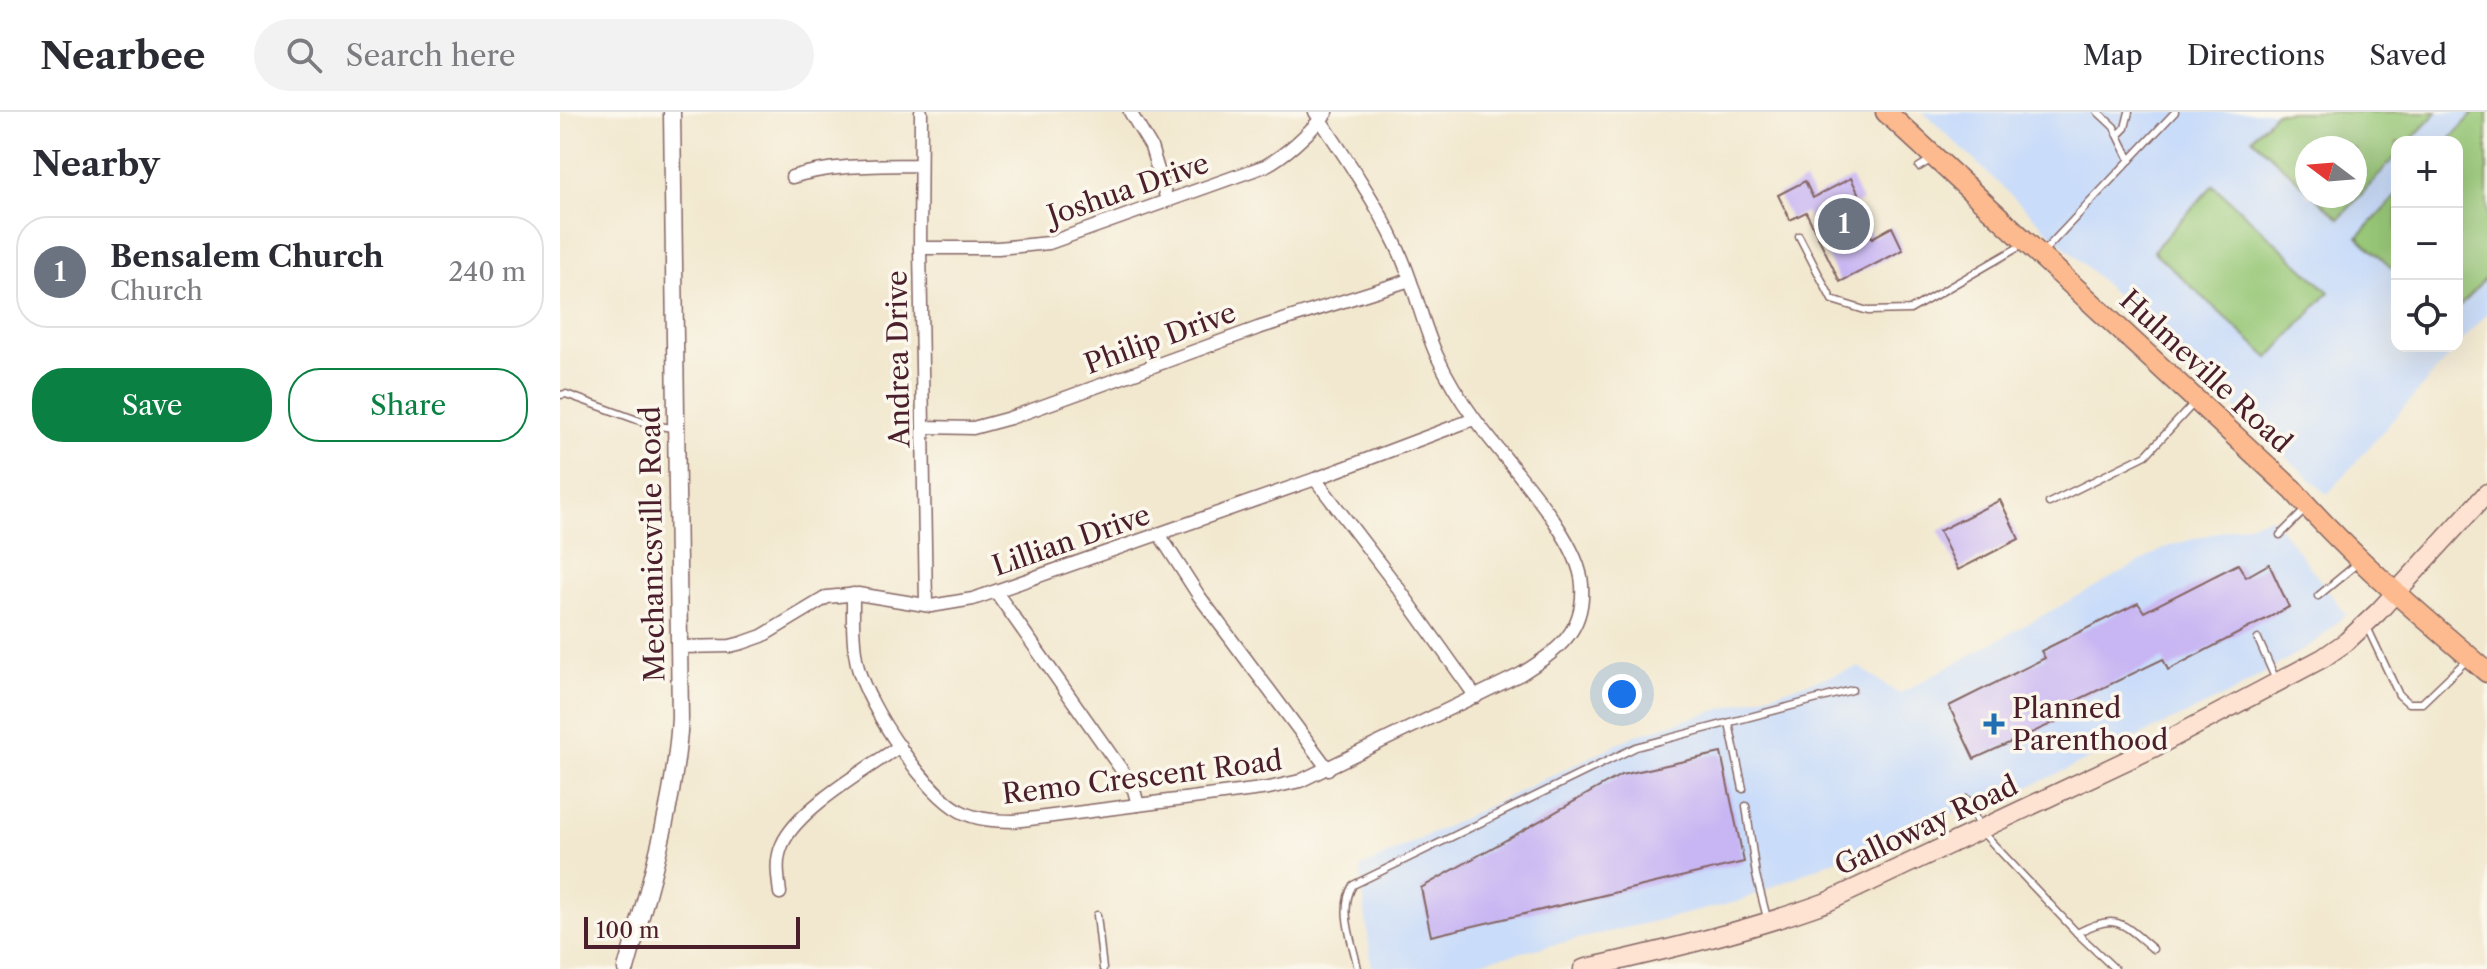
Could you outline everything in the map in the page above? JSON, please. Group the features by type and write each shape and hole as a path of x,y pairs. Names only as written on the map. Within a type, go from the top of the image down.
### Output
{"main road":[{"name":"Hulmeville Road","path":"1886,112 1927,162 2034,248 2293,490 2361,560 2487,672"},
{"name":"Galloway Road","path":"1583,969 1768,922 1827,902 2155,747 2278,683 2346,642 2397,593 2487,493"}],"street":[{"name":"Mechanicsville Road","path":"626,969 675,773 680,718 672,112"},
{"name":"Andrea Drive","path":"921,112 926,605"},
{"path":"1130,112 1151,147 1167,200"},
{"name":"Joshua Drive","path":"920,248 998,248 1049,243 1087,231 1265,166 1279,159 1321,115"},
{"name":"Remo Crescent Road","path":"853,594 858,667 875,707 900,746 946,803 976,818 1014,821 1269,788 1300,781 1521,674 1564,643 1578,618 1582,586 1580,571 1568,545 1542,505 1474,419 1451,384 1436,355 1398,249 1321,115"},
{"path":"792,177 844,167 920,165"},
{"name":"Philip Drive","path":"924,427 973,428 1010,418 1258,328 1410,280"},
{"name":"Lillian Drive","path":"680,647 742,643 762,636 827,597 853,594 926,605 951,604 996,592 1474,419"},
{"path":"1315,479 1476,697"},
{"path":"1159,534 1199,596 1328,769"},
{"path":"996,592 1123,772 1134,790 1138,805"},
{"path":"780,893 779,854 792,828 840,788 900,746"}],"lane":[{"path":"2098,112 2114,127 2130,160"},
{"path":"2118,135 2125,128 2129,112"},
{"path":"1799,236 1832,300 1868,311 1910,310 2034,248 2130,160 2175,112"},
{"path":"560,395 566,394 651,425 677,428"},
{"path":"2049,503 2146,455 2197,400"},
{"path":"2280,535 2308,507"},
{"path":"2318,596 2361,560"},
{"path":"2366,623 2399,695 2408,703 2422,703 2470,657"},
{"path":"2258,639 2278,683"},
{"path":"1358,969 1346,910 1348,893 1353,885 1636,747 1852,690"},
{"path":"1729,723 1743,789"},
{"path":"1967,799 1981,831 2115,969"},
{"path":"1746,806 1756,875 1768,922"},
{"path":"1097,915 1103,969"},
{"path":"2077,933 2097,923 2114,921 2123,924 2153,949"}],"shaded area":[{"path":"1923,112 2487,112 2487,313 2463,340 2463,136 2391,136 2391,352 2453,352 2327,495"},
{"path":"2272,517 2346,614 2317,641 2230,694 1994,803 1936,817 1737,902 1449,969 1372,969 1360,868 1636,735 1859,667 1899,694 2169,546"}],"green space":[{"path":"2276,112 2437,112 2415,136 2391,136 2391,162 2367,188 2367,136 2295,136 2295,178 2252,138"},
{"path":"2475,112 2487,112 2487,277 2463,303 2463,136 2453,136"},
{"path":"2213,185 2329,292 2269,358 2153,251"},
{"path":"2391,201 2391,267 2358,237"},
{"path":"2327,208 2349,208 2339,219"}],"building":[{"path":"1851,178 1862,201 1855,204 1872,238 1892,227 1903,250 1840,282 1806,212 1790,220 1778,195 1805,181 1813,198"},
{"path":"2000,500 2019,539 1958,570 1939,531"},
{"path":"2238,564 2246,577 2269,564 2289,607 2168,670 2163,659 2069,704 2073,714 1974,759 1949,706 2045,658 2041,651 2138,603 2144,612"},
{"path":"1721,753 1744,862 1431,936 1421,888 1621,775"}],"place":[{"name":"Bensalem Church","path":"1844,224"},
{"name":"Planned Parenthood","path":"1994,724"}]}
